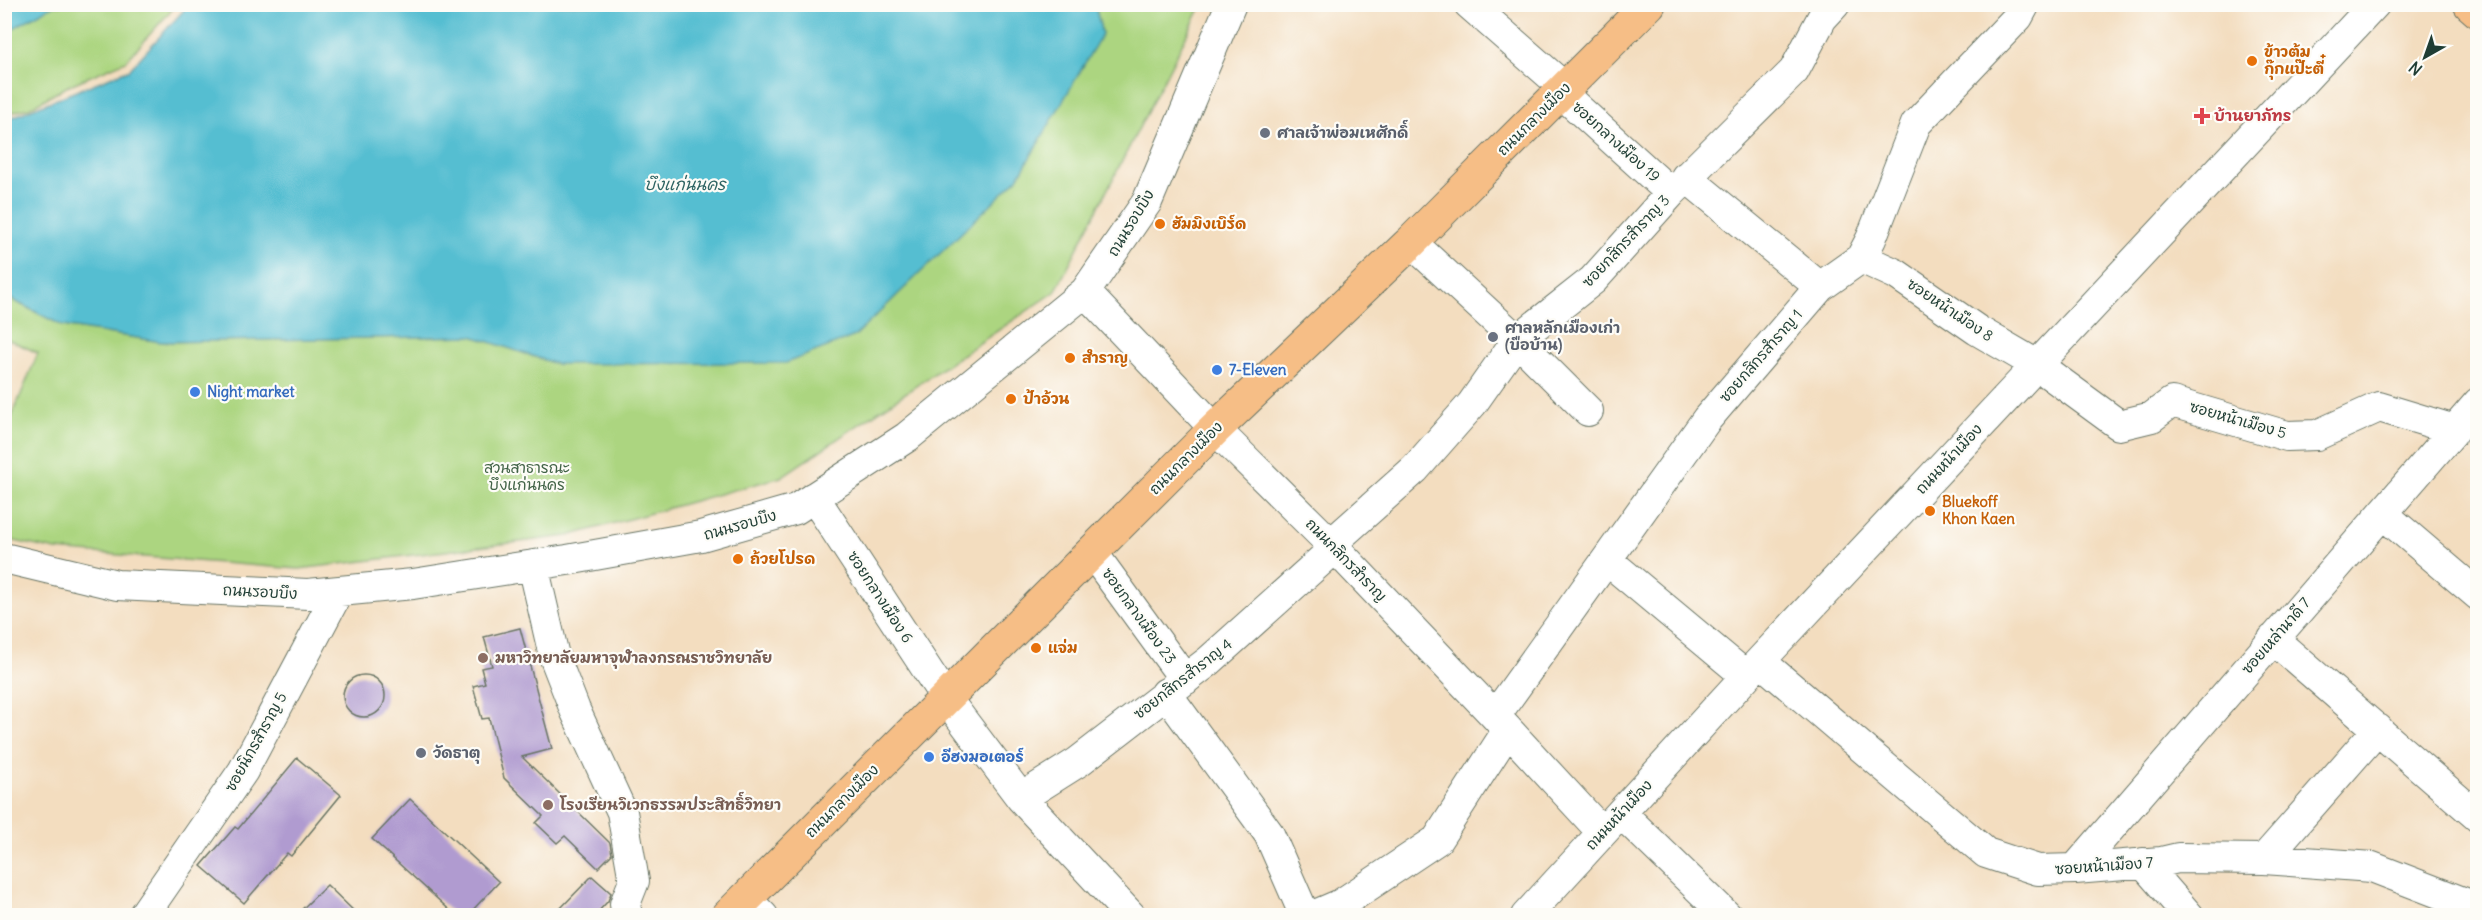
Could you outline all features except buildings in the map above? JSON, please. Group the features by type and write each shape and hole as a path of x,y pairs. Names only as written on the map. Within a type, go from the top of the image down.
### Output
{"main road":[{"name":"ถนนกลางเมือง","path":"745,910 945,697 1215,429 1411,242 1649,4"},
{"path":"2470,4 2478,11"}],"street":[{"name":"ถนนรอบบึง","path":"4,558 117,585 308,594 413,584 701,536 796,509 907,437 1085,292 1147,202 1231,4"},
{"name":"ซอยกลางเมือง 19","path":"1470,4 1563,90 1679,185 1820,287"},
{"name":"ซอยกสิกรสำราญ 3","path":"1333,546 1415,469 1472,404 1517,340 1593,280 1679,185 1794,71 1822,18 1835,4"},
{"path":"1861,258 1916,123 2018,17 2025,4"},
{"name":"ถนนหน้าเมือง","path":"1534,912 1753,669 2375,4"},
{"path":"1411,242 1517,340 1588,411"},
{"name":"ซอยกสิกรสำราญ 1","path":"1313,915 1341,904 1437,840 1501,723 1707,418 1820,287 1861,258"},
{"name":"ซอยหน้าเมือง 8","path":"1861,258 1896,274 1977,330 2037,365"},
{"name":"ถนนกสิกรสำราญ","path":"1085,292 1215,429 1333,546 1501,723 1612,823 1727,915"},
{"name":"ซอยหน้าเมือง 5","path":"2037,365 2119,425 2152,417 2172,402 2288,436 2317,435 2379,406 2455,430"},
{"name":"ซอยเหล่านาดี 7","path":"2075,869 2478,403"},
{"name":"ซอยกลางเมือง 6","path":"814,497 945,697 1021,798 1131,915"},
{"path":"2383,514 2478,596"},
{"name":"ซอยกสิกรสำราญ 4","path":"1021,798 1078,762 1175,686 1333,546"},
{"name":"ซอยกลางเมือง 23","path":"1092,552 1269,834 1305,915"},
{"path":"533,565 554,657 575,710 622,812 634,881 626,904 627,915"},
{"name":"ซอยหน้าเมือง 7","path":"1619,570 1753,669 1986,853 2038,870 2075,869 2178,858 2264,859 2372,867 2476,904"},
{"name":"ซอยนิกรสำราญ 5","path":"143,915 243,771 338,592"},
{"path":"2273,639 2478,817"},
{"path":"2264,859 2378,729"},
{"path":"2143,863 2189,915"}],"green space":[{"path":"4,5 176,5 126,61 70,85 29,108 5,114"},
{"name":"สวนสาธารณะ บึงแก่นนคร","path":"1095,5 1202,5 1055,292 781,477 568,536 299,569 56,550 5,539 5,433 38,353 5,338 4,296 63,326 162,342 472,336 556,364 1102,34"}],"water":[{"path":"5,4 54,4 54,5 5,33"},
{"name":"บึงแก่นนคร","path":"184,5 1095,5 1102,34 1018,178 855,336 786,363 556,364 472,336 162,342 63,326 5,296 5,120 130,69 184,10"}],"place":[{"name":"ข้าวต้ม กุ๊กแป๊ะตี๋","path":"2252,61"},
{"name":"บ้านยาภัทร","path":"2202,116"},
{"name":"ศาลเจ้าพ่อมเหศักดิ์","path":"1265,133"},
{"name":"ฮัมมิงเบิร์ด","path":"1160,224"},
{"name":"ศาลหลักเมืองเก่า (บือบ้าน)","path":"1493,337"},
{"name":"สำราญ","path":"1070,358"},
{"name":"7-Eleven","path":"1217,370"},
{"name":"Night market","path":"195,392"},
{"name":"ป้าอ้วน","path":"1011,399"},
{"name":"Bluekoff Khon Kaen","path":"1930,511"},
{"name":"ถ้วยโปรด","path":"738,559"},
{"name":"แจ่ม","path":"1036,648"},
{"name":"มหาวิทยาลัยมหาจุฬาลงกรณราชวิทยาลัย","path":"483,658"},
{"name":"วัดธาตุ","path":"421,753"},
{"name":"อีฮงมอเตอร์","path":"929,757"},
{"name":"โรงเรียนวิเวกธรรมประสิทธิ์วิทยา","path":"548,805"}]}
